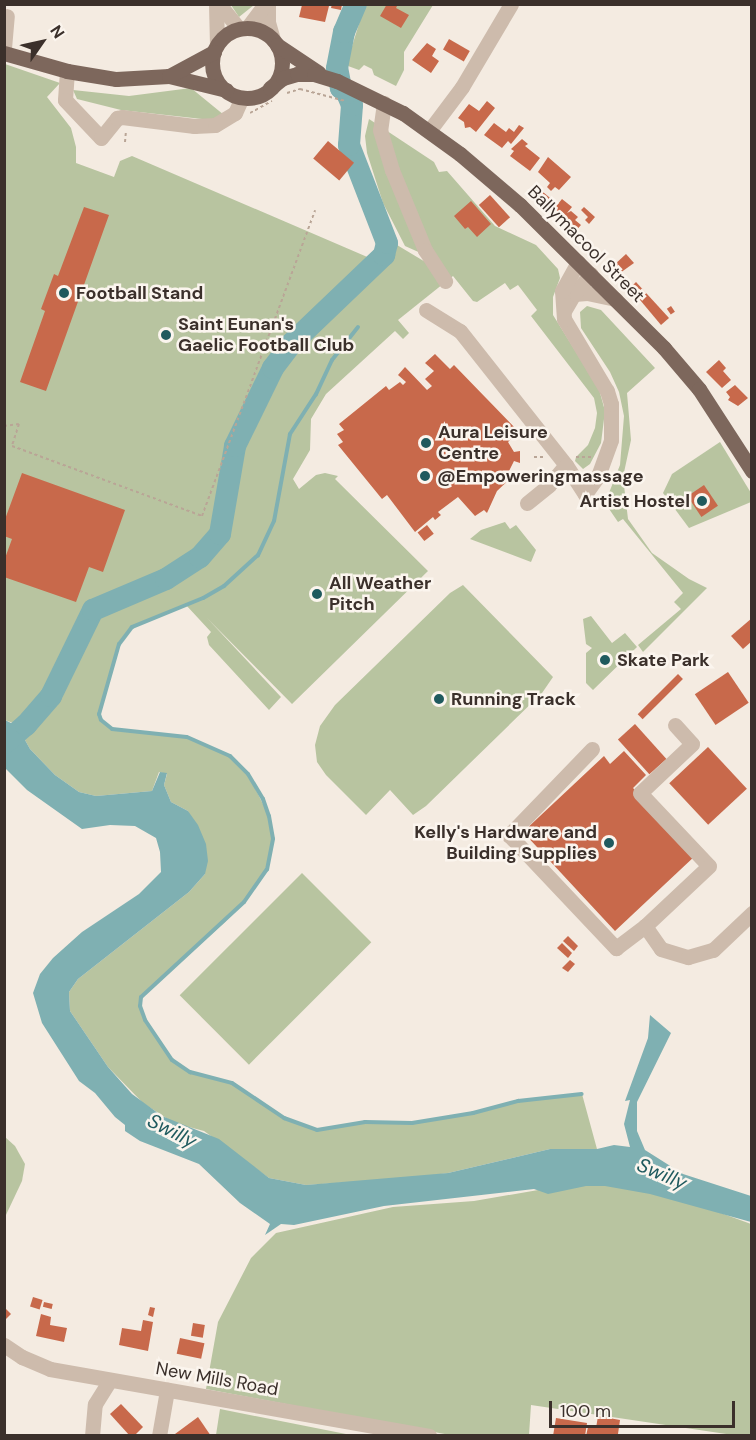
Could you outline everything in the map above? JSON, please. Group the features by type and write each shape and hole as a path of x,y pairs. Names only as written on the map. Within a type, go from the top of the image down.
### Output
{"main road":[{"path":"169,76 215,48 225,35 243,28 263,32 275,43 336,81"},
{"path":"270,88 280,69 280,54 275,43"},
{"path":"215,48 214,75 226,90"},
{"path":"4,53 68,71 116,79 169,76 226,90 242,97 259,95 283,78 297,74 314,74 336,81"},
{"name":"Ballymacool Street","path":"336,81 384,103 429,131 492,180 591,274 697,386 752,471"}],"street":[{"path":"218,4 228,19 243,28 267,4"},
{"path":"215,48 218,4"},
{"path":"267,4 269,27 275,43"},
{"path":"429,131 462,87 511,4"},
{"path":"4,48 7,16"},
{"path":"68,71 65,100 101,138 117,118 122,117 194,126 215,125 235,113 242,97"},
{"path":"384,103 380,123 385,150 425,250 446,281"},
{"path":"426,310 460,331 566,465 585,494 595,483 611,440 611,404 601,378 566,325 562,291 578,262"},
{"path":"564,311 574,294 591,274"},
{"path":"574,294 615,299"},
{"path":"527,503 549,485 566,465"},
{"path":"576,481 601,465"},
{"path":"592,749 509,835 616,948 645,926 709,866 640,793 692,744 675,725"},
{"path":"645,926 661,949 687,957 713,950 752,913"},
{"name":"New Mills Road","path":"4,1345 22,1357 50,1369 429,1436"},
{"path":"92,1436 95,1404 110,1380"},
{"path":"159,1436 167,1390"}],"path":[{"path":"4,426 19,424 12,447 202,516 315,210"}],"green space":[{"path":"231,5 254,5 239,17"},
{"path":"365,5 433,5 404,52 404,70 396,86 374,75 372,69 364,65 359,70 348,66 347,62"},
{"path":"5,64 60,83 47,97 71,128 76,147 76,163 114,177 120,161 132,156 372,259 346,279 303,319 283,345 281,355 331,303 379,262 386,249 397,245 427,263 432,258 405,246 383,203 367,153 365,136 369,119 434,162 439,172 447,171 495,226 536,245 558,269 560,278 553,297 553,315 599,389 605,411 601,443 590,464 583,469 575,461 588,445 595,428 597,413 594,398 531,316 537,310 518,285 510,290 505,283 477,302 473,301 453,276 398,320 409,333 403,339 395,331 326,394 311,419 310,450 293,479 299,489 316,475 325,473 338,476 335,479 428,571 292,704 207,618 281,697 269,710 209,645 207,637 211,632 186,605 128,630 119,644 99,714 101,720 112,729 187,737 230,756 248,774 269,816 273,839 271,855 259,883 225,922 141,997 140,1006 145,1020 172,1060 190,1072 232,1083 284,1118 317,1130 365,1122 412,1123 473,1113 518,1101 582,1094 597,1149 550,1149 448,1173 413,1178 306,1185 269,1178 204,1131 174,1123 143,1103 108,1067 70,1011 69,992 78,979 189,892 205,874 188,811 171,802 164,785 167,774 159,772 152,791 96,796 79,792 55,775 30,749 25,740 24,727 5,720"},
{"path":"191,88 224,115 211,120 121,110 77,99 73,90 129,96"},
{"path":"587,306 601,310 655,368 627,393 631,440 623,477 628,519 652,553 689,579 707,588 643,652 638,645 681,609 674,602 683,593 623,519 618,522 605,503 620,465 624,416 619,392 610,372 581,328 580,312"},
{"path":"720,442 751,493 751,502 689,528 663,493 672,474"},
{"path":"505,522 510,529 516,525 536,550 531,562 470,539 481,530"},
{"name":"Running Track","path":"463,585 553,677 542,693 426,806 413,815 390,790 366,815 326,775 317,762 315,745 320,726 335,705 450,593"},
{"name":"Skate Park","path":"591,616 612,643 625,633 637,647 593,690 586,683 586,653 592,648 586,644 583,619"},
{"path":"302,873 371,942 249,1065 180,995"},
{"path":"5,1137 15,1146 25,1164 22,1181 5,1217"},
{"path":"616,1184 669,1194 751,1224 751,1435 733,1435 531,1405 529,1435 450,1435 206,1389 218,1322 251,1258 276,1233 393,1207 474,1201 567,1185"},
{"path":"220,1409 351,1435 216,1435"}],"water":[{"name":"Swilly","path":"5,720 19,727 26,725 25,740 30,749 55,775 79,792 96,796 152,791 160,772 167,773 164,785 171,802 188,811 198,825 206,844 208,861 205,874 189,892 78,979 69,992 70,1011 108,1067 132,1094 162,1116 219,1139 269,1178 306,1185 448,1173 550,1149 597,1149 614,1145 630,1147 624,1124 630,1100 625,1101 648,1038 650,1015 671,1033 637,1102 637,1131 645,1150 683,1174 751,1196 751,1222 650,1194 605,1186 586,1186 548,1194 534,1189 384,1206 294,1225 281,1224 265,1235 270,1224 240,1203 199,1164 140,1141 125,1131 125,1125 115,1117 95,1093 79,1081 42,1023 33,993 40,974 53,958 82,932 139,894 161,872 160,852 156,838 135,826 110,825 82,829 27,790 5,768"}],"building":[{"path":"332,4 342,4 341,10 331,8"},
{"path":"387,4 398,4 396,8 409,15 401,28 380,16"},
{"path":"302,5 329,6 325,22 299,17"},
{"path":"449,39 470,51 464,61 443,49"},
{"path":"427,43 436,49 432,56 439,61 431,73 412,60"},
{"path":"487,101 495,108 476,132 470,127 465,128 464,122 458,118 469,104 479,111"},
{"path":"494,123 506,132 509,128 514,132 519,125 524,128 511,144 508,141 502,148 484,135"},
{"path":"522,139 528,144 525,146 540,158 530,171 510,156 514,151 511,149"},
{"path":"328,141 354,163 339,180 313,159"},
{"path":"548,157 571,177 559,190 555,187 551,191 547,187 550,183 538,172"},
{"path":"543,192 556,203 550,210 537,199"},
{"path":"490,195 510,217 499,227 479,205"},
{"path":"562,199 572,207 567,213 571,211 578,217 575,220 581,225 572,235 549,215"},
{"path":"471,201 491,224 477,237 468,227 465,229 454,216"},
{"name":"Football Stand","path":"84,207 109,215 46,391 20,382 45,311 41,309 54,274 58,276"},
{"path":"584,207 595,217 589,224 585,220 588,217 581,210"},
{"path":"626,254 634,263 620,273 613,266"},
{"path":"636,282 669,318 661,325 630,288"},
{"path":"671,306 675,312 671,315 667,309"},
{"name":"Aura Leisure Centre","path":"435,354 450,369 454,365 519,432 508,442 514,452 520,451 520,463 514,461 508,473 512,477 497,491 487,513 484,510 475,516 458,497 438,512 441,515 435,520 433,517 415,532 387,495 382,499 338,445 343,442 337,434 344,430 339,424 386,386 389,390 400,382 403,385 406,382 398,375 405,367 427,390 432,386 425,379 434,371 425,363"},
{"path":"719,360 726,368 723,371 731,380 722,388 706,372"},
{"path":"735,385 748,398 738,406 728,400 730,397 726,392"},
{"path":"22,473 125,510 103,572 89,567 76,602 4,577 4,561 12,539 4,536 4,522"},
{"path":"704,485 718,506 701,517 687,496"},
{"path":"427,525 434,534 424,541 418,532"},
{"path":"752,618 752,641 743,649 731,636"},
{"path":"728,672 749,703 716,725 695,694"},
{"path":"678,674 683,679 643,719 638,714"},
{"path":"635,724 666,759 649,774 618,739"},
{"path":"708,747 747,789 708,825 669,783"},
{"name":"Kelly's Hardware and Building Supplies","path":"624,751 646,775 633,788 696,855 615,931 523,832 604,756 610,764"},
{"path":"568,936 578,946 574,951 563,941"},
{"path":"562,943 572,953 568,958 557,948"},
{"path":"570,960 575,964 568,972 562,968"},
{"path":"33,1297 43,1300 40,1309 30,1307"},
{"path":"44,1302 53,1304 52,1309 43,1307"},
{"path":"4,1307 11,1314 6,1319 4,1317"},
{"path":"150,1307 155,1308 153,1317 148,1315"},
{"path":"41,1314 51,1317 50,1325 67,1328 64,1342 36,1336"},
{"path":"143,1320 153,1322 148,1351 119,1345 122,1328 141,1331"},
{"path":"193,1323 205,1325 203,1338 191,1336"},
{"path":"180,1338 204,1343 201,1359 177,1354"},
{"path":"121,1404 143,1427 134,1436 130,1436 110,1414"},
{"path":"598,1416 620,1420 618,1434 586,1436 588,1427 596,1428"},
{"path":"198,1417 211,1436 176,1436 175,1434"},
{"path":"556,1418 587,1423 585,1436 553,1436"}],"waterway":[{"path":"5,743 26,725 51,696 93,610 166,579 200,557 220,534 235,446 273,368 291,344 384,255 387,243 349,145 352,105 347,93 341,88 337,68 344,32 356,4"},
{"path":"358,327 332,360 316,394 290,434 274,521 258,555 224,586 203,598 132,627 119,644 99,714 101,720 112,729 187,737 230,756 248,774 263,799 273,839 267,869 244,902 141,997 140,1006 145,1020 172,1060 190,1072 232,1083 284,1118 317,1130 365,1122 412,1123 473,1113 518,1101 582,1094"}],"place":[{"name":"Football Stand","path":"64,293"},
{"name":"Saint Eunan's Gaelic Football Club","path":"166,335"},
{"name":"Aura Leisure Centre","path":"426,443"},
{"name":"@Empoweringmassage","path":"425,476"},
{"name":"Artist Hostel","path":"702,501"},
{"name":"All Weather Pitch","path":"317,594"},
{"name":"Skate Park","path":"605,660"},
{"name":"Running Track","path":"439,699"},
{"name":"Kelly's Hardware and Building Supplies","path":"609,843"}]}
